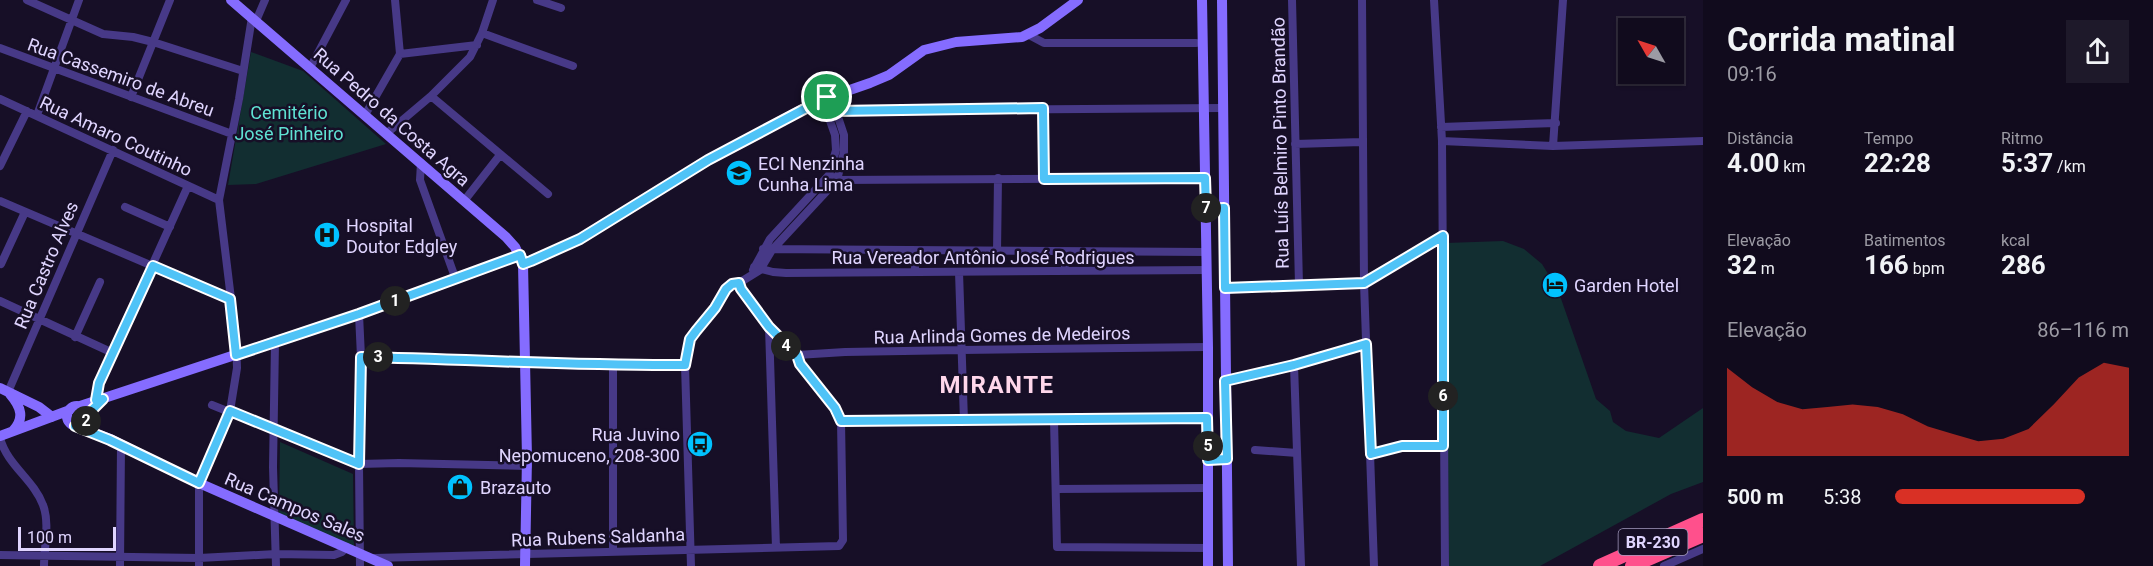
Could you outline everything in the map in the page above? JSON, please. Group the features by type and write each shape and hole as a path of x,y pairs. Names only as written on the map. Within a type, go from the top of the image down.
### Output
{"highway":[{"name":"BR-230","path":"1600,566 1703,520"},
{"name":"BR-230","path":"1632,566 1703,535"}],"street":[{"path":"27,0 103,34 153,42 243,72"},
{"path":"37,115 79,0"},
{"path":"131,97 170,0"},
{"name":"Rua Pedro da Costa Agra","path":"231,0 512,242 522,260"},
{"path":"199,562 199,483 230,411 235,383 236,355 219,200 254,19 265,0"},
{"path":"310,68 346,0"},
{"path":"364,115 400,54 395,0"},
{"path":"386,134 431,96 465,63 477,45 493,0"},
{"path":"537,0 561,8"},
{"path":"44,566 43,503 5,452 0,437 100,399 580,239 708,160 823,99 889,75 928,49 956,42 1016,38 1029,34 1078,0"},
{"path":"1202,0 1208,347 1208,566"},
{"path":"1222,0 1228,566"},
{"name":"Rua Luís Belmiro Pinto Brandão","path":"1292,0 1299,285"},
{"path":"1362,0 1364,283 1374,566"},
{"path":"1434,0 1442,141 1445,566"},
{"path":"1553,146 1563,0"},
{"path":"482,33 573,66"},
{"path":"1029,34 1044,43 1196,43"},
{"path":"400,54 477,45"},
{"name":"Rua Cassemiro de Abreu","path":"0,48 232,134"},
{"path":"431,96 548,194"},
{"name":"Rua Amaro Coutinho","path":"0,99 219,200"},
{"path":"768,250 770,239 829,175 844,152 843,135 835,111 823,99"},
{"path":"691,566 685,365 690,339 715,308 726,289 732,284 739,283 755,270 768,250 837,180 835,135 823,99"},
{"path":"1043,108 1044,179"},
{"path":"835,111 1222,108"},
{"path":"0,166 27,111"},
{"path":"1441,127 1556,123"},
{"path":"1442,141 1553,146 1703,141"},
{"path":"1295,144 1362,142"},
{"name":"Rua Castro Alves","path":"4,390 39,319 113,150"},
{"path":"464,201 500,155"},
{"path":"421,163 420,180 456,280"},
{"path":"829,175 837,180 1205,178"},
{"path":"997,252 998,178"},
{"path":"100,399 98,387 188,186"},
{"path":"0,201 230,299"},
{"path":"125,207 170,227"},
{"path":"1206,209 1224,208"},
{"path":"1,264 25,212"},
{"path":"1225,288 1364,283 1443,236"},
{"name":"Rua Vereador Antônio José Rodrigues","path":"768,250 1206,252"},
{"path":"915,251 915,272"},
{"path":"1065,252 1065,272"},
{"path":"522,260 528,554 525,566"},
{"name":"Rua Vereador Antônio José Rodrigues","path":"755,270 786,273 1206,270"},
{"path":"959,272 964,421"},
{"path":"75,337 100,282"},
{"path":"739,283 769,327 797,355 800,364 835,408 841,421 1207,418"},
{"path":"0,301 113,353"},
{"path":"359,314 361,357 359,464 365,555 360,566"},
{"path":"769,327 776,548"},
{"path":"275,342 273,514 276,566"},
{"path":"1225,381 1294,365 1366,344"},
{"name":"Rua Arlinda Gomes de Medeiros","path":"797,355 845,352 1208,347"},
{"path":"361,357 524,361 613,366 685,365"},
{"path":"1294,365 1301,566"},
{"path":"613,366 613,551"},
{"path":"4,390 39,407 52,417 80,422"},
{"path":"4,390 21,409 20,422 13,431"},
{"path":"80,422 100,399"},
{"path":"212,405 359,464 527,463"},
{"path":"73,409 84,410 80,422"},
{"path":"73,409 68,419 80,422"},
{"path":"1054,420 1057,547 1208,548"},
{"name":"Rua Rubens Saldanha","path":"365,555 528,554 839,546 843,540 841,421"},
{"name":"Rua Campos Sales","path":"80,422 91,433 388,566"},
{"path":"120,566 122,445"},
{"path":"1371,454 1402,446 1443,446"},
{"path":"1255,450 1298,453"},
{"path":"1208,460 1227,459"},
{"path":"1056,489 1209,488"},
{"path":"0,555 119,557 199,562 276,554 334,555 348,547"},
{"path":"1668,565 1703,549"},
{"path":"528,554 532,566"}],"green space":[{"name":"Cemitério José Pinheiro","path":"251,52 303,71 386,144 256,184 228,185"},
{"path":"1503,241 1524,249 1542,264 1558,290 1596,399 1610,411 1613,422 1626,431 1659,438 1703,408 1703,482 1671,494 1540,566 1449,566 1446,243"},
{"path":"280,442 353,474 354,547 279,514"}],"place":[{"name":"ECI Nenzinha Cunha Lima","path":"739,173"},
{"name":"Hospital Doutor Edgley","path":"327,235"},
{"name":"Garden Hotel","path":"1555,285"},
{"name":"Rua Juvino Nepomuceno, 208-300","path":"700,444"},
{"name":"Brazauto","path":"460,487"}],"district":[{"name":"MIRANTE","path":"997,385"}],"route":[{"path":"827,97 835,111 1043,108 1044,179 1205,178 1206,209 1224,208 1225,288 1364,283 1443,236 1443,446 1402,446 1371,454 1366,344 1294,365 1225,381 1227,459 1208,460 1207,418 841,421 835,408 800,364 797,355 769,327 739,283 732,284 726,289 706,321 700,325 690,339 685,365 613,366 524,361 361,357 359,464 230,411 199,483 110,440 75,426 82,425 87,415 103,399 96,400 99,383 153,266 230,299 236,355 456,280 520,255 523,264 531,261 580,239 708,160 827,97"}]}
